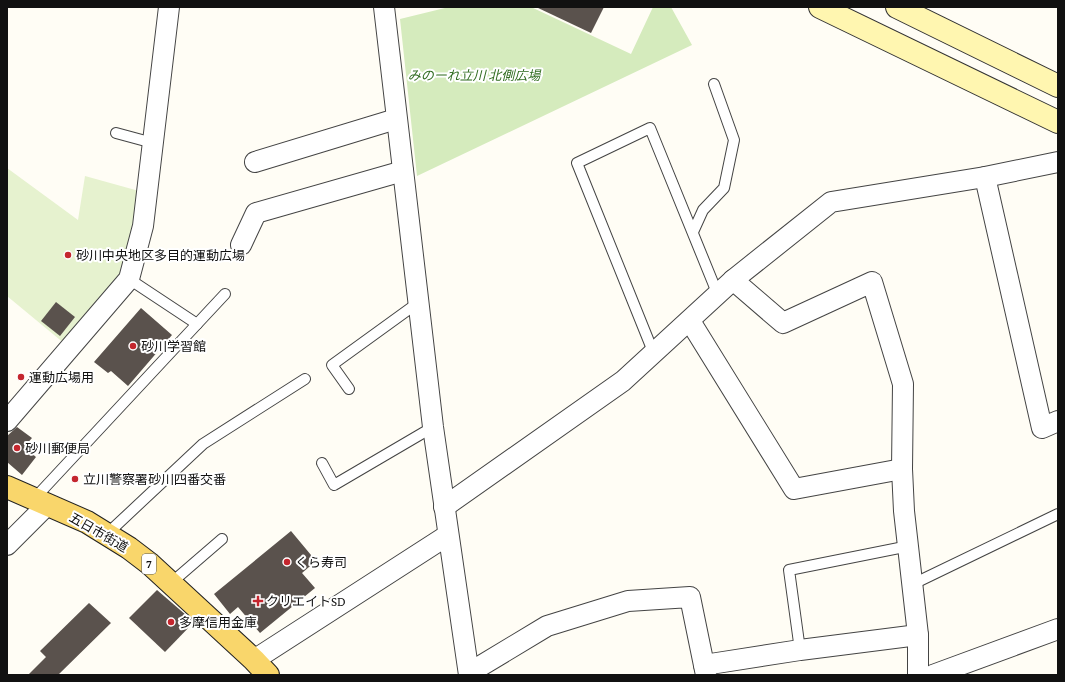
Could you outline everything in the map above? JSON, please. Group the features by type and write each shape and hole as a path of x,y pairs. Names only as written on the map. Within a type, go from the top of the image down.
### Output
{"main road":[{"name":"五日市街道","path":"7,487 107,534 150,564 261,668"}],"street":[{"path":"7,421 129,279 143,226 169,7"},
{"path":"384,7 433,427 469,674 547,626 628,601 690,597 705,670 800,650 918,635"},
{"path":"820,7 1058,122"},
{"path":"897,7 1058,86"},
{"path":"255,162 396,119"},
{"path":"444,507 623,381 733,280 831,202 985,177 1058,162"},
{"path":"241,245 256,213 403,171"},
{"path":"985,177 1042,428 1058,421"},
{"path":"733,280 783,323 872,282 903,384 902,469 918,635 918,675"},
{"path":"690,321 794,489 902,469"},
{"path":"7,545 41,502"},
{"path":"261,668 448,535"},
{"path":"933,675 1058,629"}],"lane":[{"path":"693,232 703,210 724,188 734,140 714,84"},
{"path":"654,354 577,164 650,128 718,295"},
{"path":"116,133 153,144"},
{"path":"129,279 197,324"},
{"path":"41,502 225,294"},
{"path":"349,388 332,365 418,302"},
{"path":"107,534 203,444 305,379"},
{"path":"322,463 334,485 433,427"},
{"path":"913,584 1058,514"},
{"path":"171,583 222,540"},
{"path":"800,650 789,570 909,546"}],"green space":[{"name":"みのーれ立川 北側広場","path":"449,7 531,7 631,54 653,7 671,7 692,45 417,176 400,19"},
{"name":"砂川中央地区多目的運動広場","path":"7,168 78,220 85,176 139,191 135,233 122,278 65,344 7,296"}],"building":[{"path":"536,7 604,7 591,33"},
{"path":"56,302 75,317 60,336 41,321"},
{"path":"141,308 172,335 128,386 111,371 108,373 94,362"},
{"path":"17,427 32,438 24,447 36,457 22,475 7,462 7,436"},
{"path":"291,531 316,561 302,573 315,588 260,633 238,607 230,614 214,594"},
{"path":"157,590 194,622 165,652 129,618"},
{"path":"89,603 111,623 58,675 28,675 46,657 40,651"}],"place":[{"name":"砂川中央地区多目的運動広場","path":"68,255"},
{"name":"砂川学習館","path":"133,346"},
{"name":"運動広場用","path":"21,377"},
{"name":"砂川郵便局","path":"17,448"},
{"name":"立川警察署砂川四番交番","path":"75,479"},
{"name":"くら寿司","path":"287,562"},
{"name":"クリエイトSD","path":"258,601"},
{"name":"多摩信用金庫","path":"171,622"}]}
